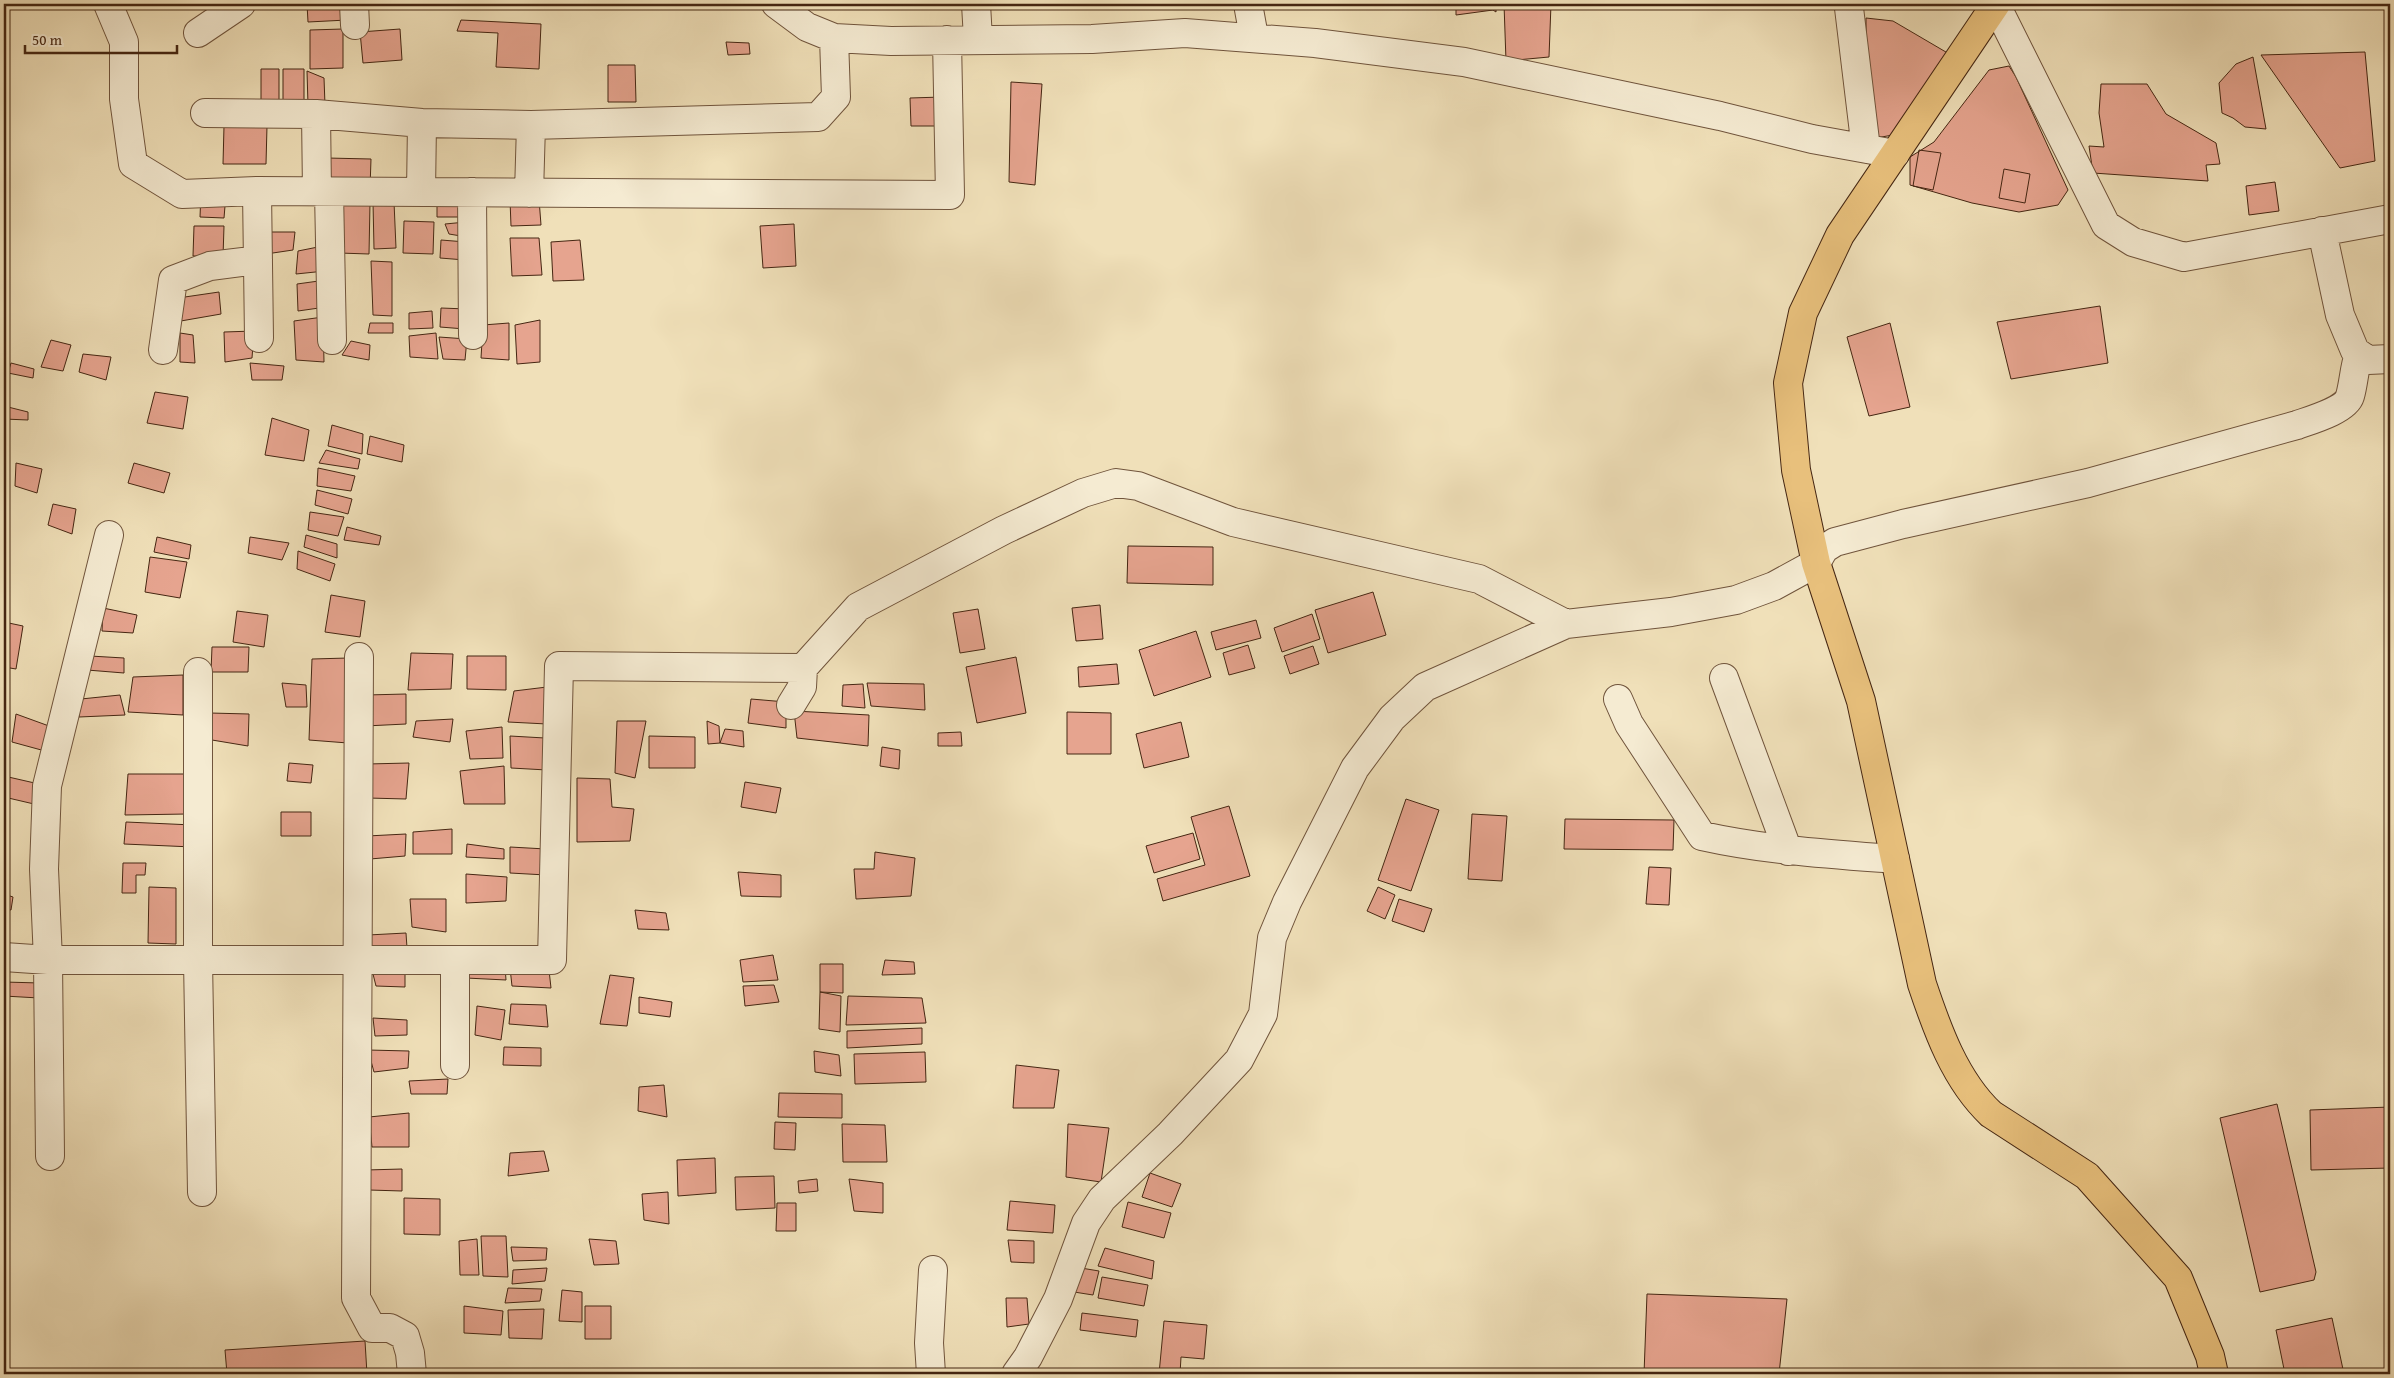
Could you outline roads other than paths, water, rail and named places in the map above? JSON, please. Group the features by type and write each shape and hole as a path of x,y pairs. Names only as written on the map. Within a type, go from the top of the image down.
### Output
{"main road":[{"path":"1996,4 1840,235 1803,313 1794,346 1788,383 1796,470 1816,562 1860,701 1922,984 1932,1016 1964,1082 1990,1114 2088,1176 2178,1278 2210,1356 2214,1374"}],"street":[{"path":"108,4 124,42 124,99 133,164 182,194 257,191 950,196 948,40"},
{"path":"198,33 240,4"},
{"path":"776,4 807,27 834,38 948,40 1092,39 1185,33 1254,37 1464,62 1720,116 1812,139 1895,154"},
{"path":"976,4 978,39"},
{"path":"1248,4 1254,37"},
{"path":"1996,4 2106,225 2132,242 2184,257 2390,219"},
{"path":"1849,8 1866,149"},
{"path":"205,113 316,114 422,123 531,125 818,117 836,97 834,38"},
{"path":"316,114 332,340"},
{"path":"421,192 422,123"},
{"path":"529,193 531,125"},
{"path":"257,191 259,338"},
{"path":"472,192 472,335"},
{"path":"2322,231 2340,315 2355,351 2368,360 2390,359"},
{"path":"163,350 173,280 210,266 258,260"},
{"path":"1016,1374 1028,1357 1058,1299 1086,1223 1102,1198 1170,1134 1239,1060 1264,1014 1272,938 1355,768 1392,718 1425,687 1566,624 1671,612 1736,600 1774,586 1816,562 1824,549 1835,542 1903,524 2088,483 2297,425 2345,404 2350,397 2359,354"},
{"path":"790,705 802,687 803,668 858,607 1004,530 1083,493 1116,483 1138,486 1233,522 1479,579 1566,624"},
{"path":"50,1156 48,960 44,869 46,786 109,535"},
{"path":"359,657 356,959 356,1298 372,1328 390,1328 405,1336 410,1353 412,1374"},
{"path":"4,957 48,960 356,959 456,962 552,960 559,666 803,668"},
{"path":"198,672 198,960 202,1192"},
{"path":"1724,678 1788,851"},
{"path":"1618,699 1629,724 1702,836 1743,845 1788,851 1895,860"},
{"path":"455,1065 456,962"},
{"path":"931,1374 929,1343 933,1270"}]}
